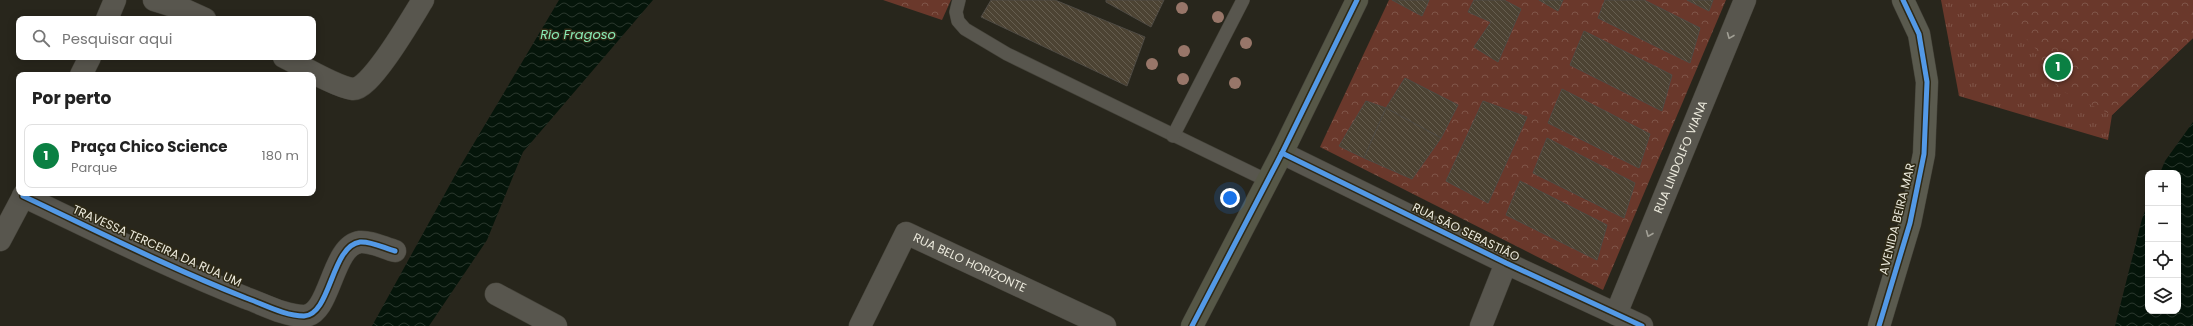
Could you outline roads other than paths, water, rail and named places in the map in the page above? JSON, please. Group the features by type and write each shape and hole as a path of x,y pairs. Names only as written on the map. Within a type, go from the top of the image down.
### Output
{"main road":[{"path":"1192,326 1268,181 1357,0"},
{"name":"AVENIDA BEIRA MAR","path":"1879,326 1910,223 1924,154 1927,82 1919,34 1903,0"}],"street":[{"path":"108,16 115,0"},
{"path":"154,0 183,9 198,16"},
{"path":"316,73 342,86 354,89 364,85 388,56 424,0"},
{"name":"RUA LINDOLFO VIANA","path":"1616,314 1745,0"},
{"path":"82,72 88,60"},
{"path":"290,60 314,72"},
{"name":"RUA SÃO SEBASTIÃO","path":"1282,153 1506,263 1642,326"},
{"path":"0,240 23,196"},
{"name":"TRAVESSA TERCEIRA DA RUA UM","path":"28,196 172,267 283,312 305,316 316,310 341,258 352,244 360,242 395,251"},
{"name":"RUA BELO HORIZONTE","path":"860,326 874,294 906,233 1105,326"},
{"path":"1481,326 1506,263"},
{"path":"496,294 556,326"},
{"path":"848,326 874,294"}],"lane":[{"path":"959,0 956,12 958,20 965,29 1007,54 1268,181"},
{"path":"1173,136 1243,0"}],"water":[{"name":"Rio Fragoso","path":"559,0 653,0 523,152 487,240 429,326 372,326 458,170"},
{"path":"2193,122 2193,326 2115,326 2145,211 2145,314 2181,314 2181,170 2161,170 2165,161"}],"place":[{"name":"Praça Chico Science","path":"2058,67"}]}
